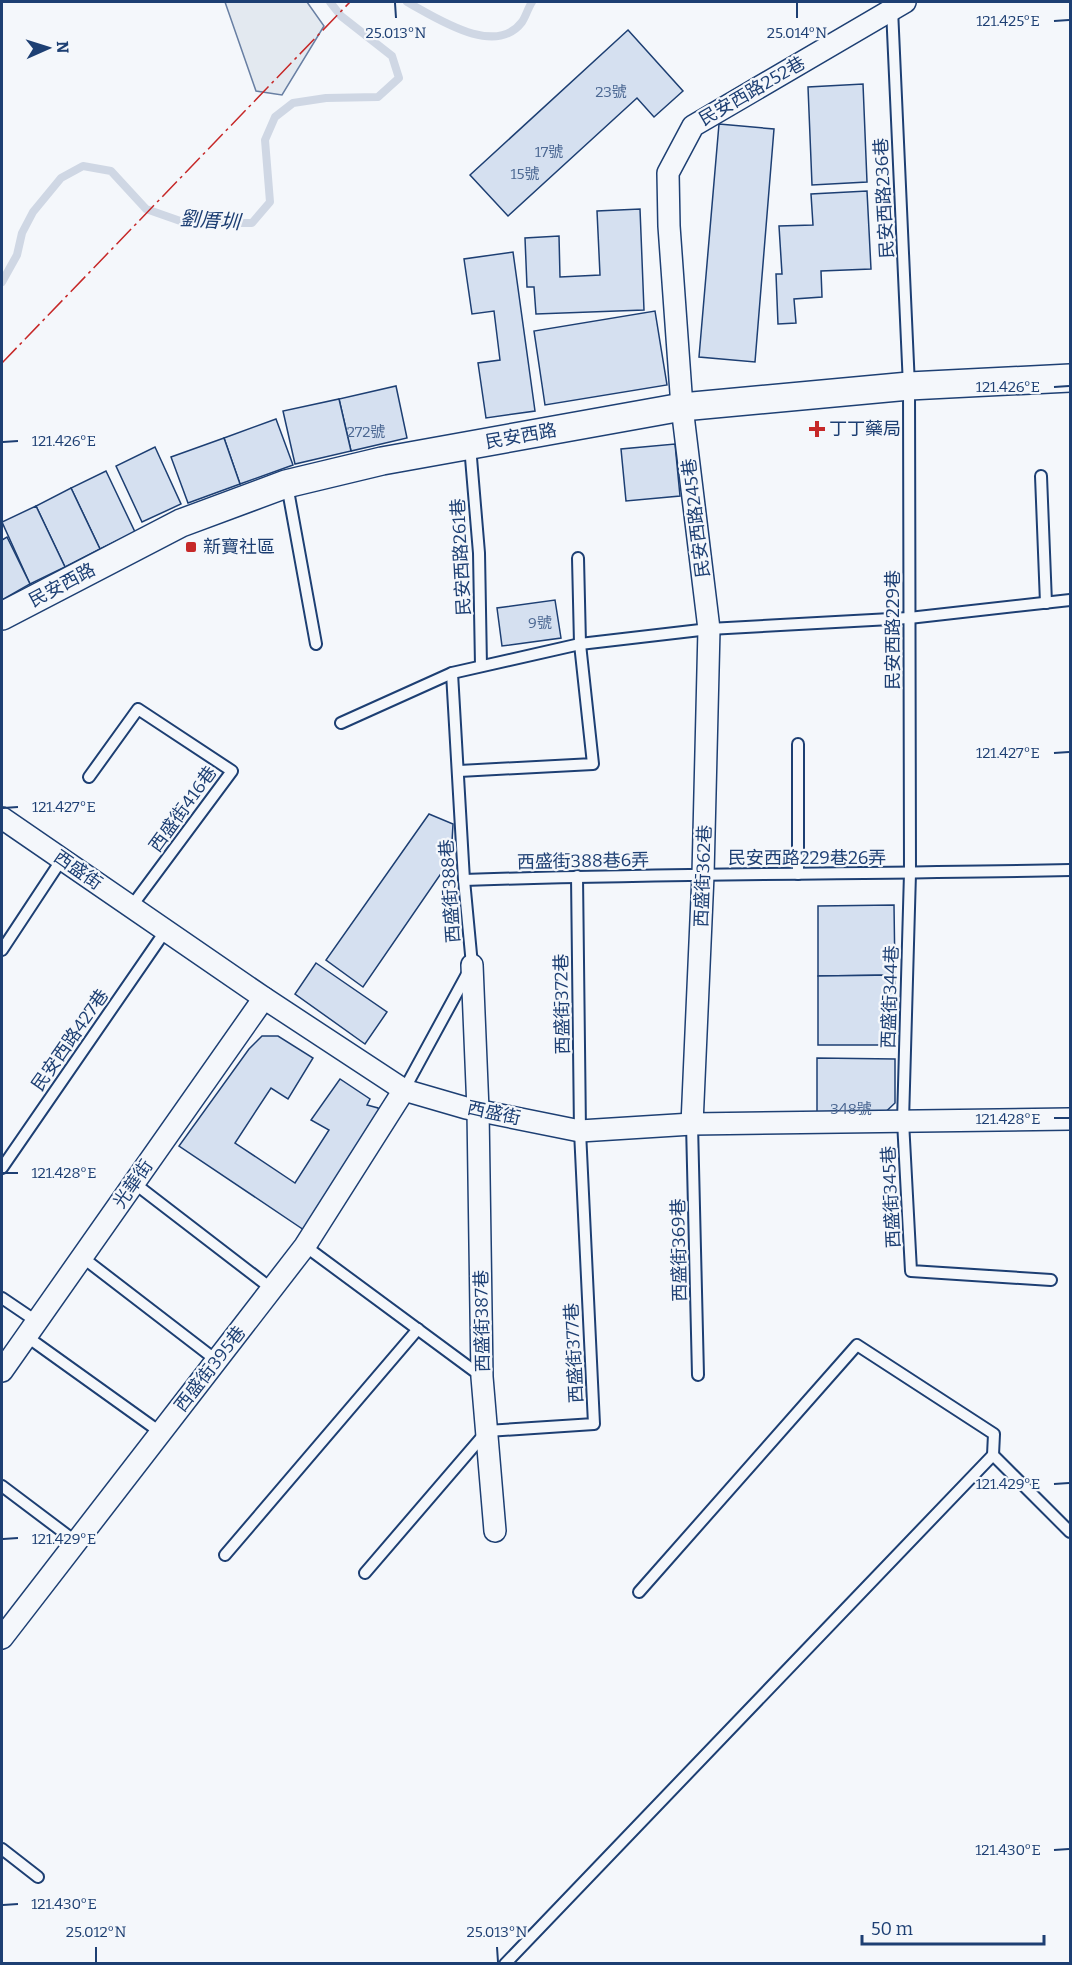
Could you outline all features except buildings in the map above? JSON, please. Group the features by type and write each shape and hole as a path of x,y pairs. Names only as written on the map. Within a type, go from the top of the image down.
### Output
{"street":[{"name":"民安西路252巷","path":"682,407 669,226 668,173 693,126 898,5"},
{"name":"民安西路","path":"2,616 181,523 286,484 382,461 682,407 909,386 1071,378"},
{"name":"民安西路245巷","path":"682,407 709,629"},
{"name":"西盛街362巷","path":"692,1124 703,875 709,629"},
{"name":"西盛街","path":"2,818 264,998 404,1090 478,1110 580,1131 692,1124 1071,1119"},
{"name":"西盛街387巷","path":"472,965 478,1110 482,1377 495,1531"},
{"name":"光華街","path":"2,1371 264,998"},
{"name":"西盛街395巷","path":"2,1638 305,1246 404,1090"}],"lane":[{"name":"民安西路236巷","path":"898,5 909,386"},
{"name":"民安西路229巷","path":"909,386 910,873"},
{"name":"民安西路261巷","path":"470,445 479,553 481,666"},
{"path":"1041,476 1046,603"},
{"path":"286,484 316,644"},
{"path":"459,771 593,764 580,644 578,558"},
{"path":"341,723 452,673 580,644 709,629 909,618 1071,600"},
{"name":"西盛街388巷","path":"404,1090 472,965 464,880 452,673"},
{"name":"西盛街416巷","path":"89,777 138,710 232,771 131,907"},
{"path":"798,744 798,874"},
{"path":"2,950 62,859"},
{"name":"民安西路229巷26弄","path":"703,875 1071,870"},
{"name":"西盛街344巷","path":"903,1121 910,873"},
{"name":"西盛街388巷6弄","path":"464,880 703,875"},
{"name":"西盛街372巷","path":"577,876 580,1131"},
{"name":"民安西路427巷","path":"2,1168 166,930"},
{"name":"西盛街345巷","path":"903,1121 911,1271 1051,1280"},
{"name":"西盛街369巷","path":"692,1124 698,1375"},
{"name":"西盛街377巷","path":"487,1431 594,1424 580,1131"},
{"path":"134,1183 272,1289"},
{"path":"305,1246 482,1377"},
{"path":"82,1257 216,1360"},
{"path":"2,1298 31,1329 160,1432"},
{"path":"225,1555 418,1329"},
{"path":"506,1964 993,1455 994,1434 857,1345 639,1592"},
{"path":"365,1573 487,1431"},
{"path":"993,1455 1071,1532"},
{"path":"2,1486 75,1541"},
{"path":"2,1849 38,1877"}],"shaded area":[{"path":"225,2 307,2 324,26 282,95 256,91"}],"waterway":[{"name":"劉厝圳","path":"2,282 17,255 22,233 33,212 61,178 83,166 111,171 146,209 186,223 252,223 270,202 265,140 275,117 293,103 326,98 378,97 399,78 392,56 341,16 330,2"},
{"name":"劉厝圳","path":"407,2 465,31 497,36 510,32 522,22 532,2"}],"power":[{"path":"2,363 350,2"}],"place":[{"name":"丁丁藥局","path":"817,429"},
{"name":"新寶社區","path":"191,547"}]}
